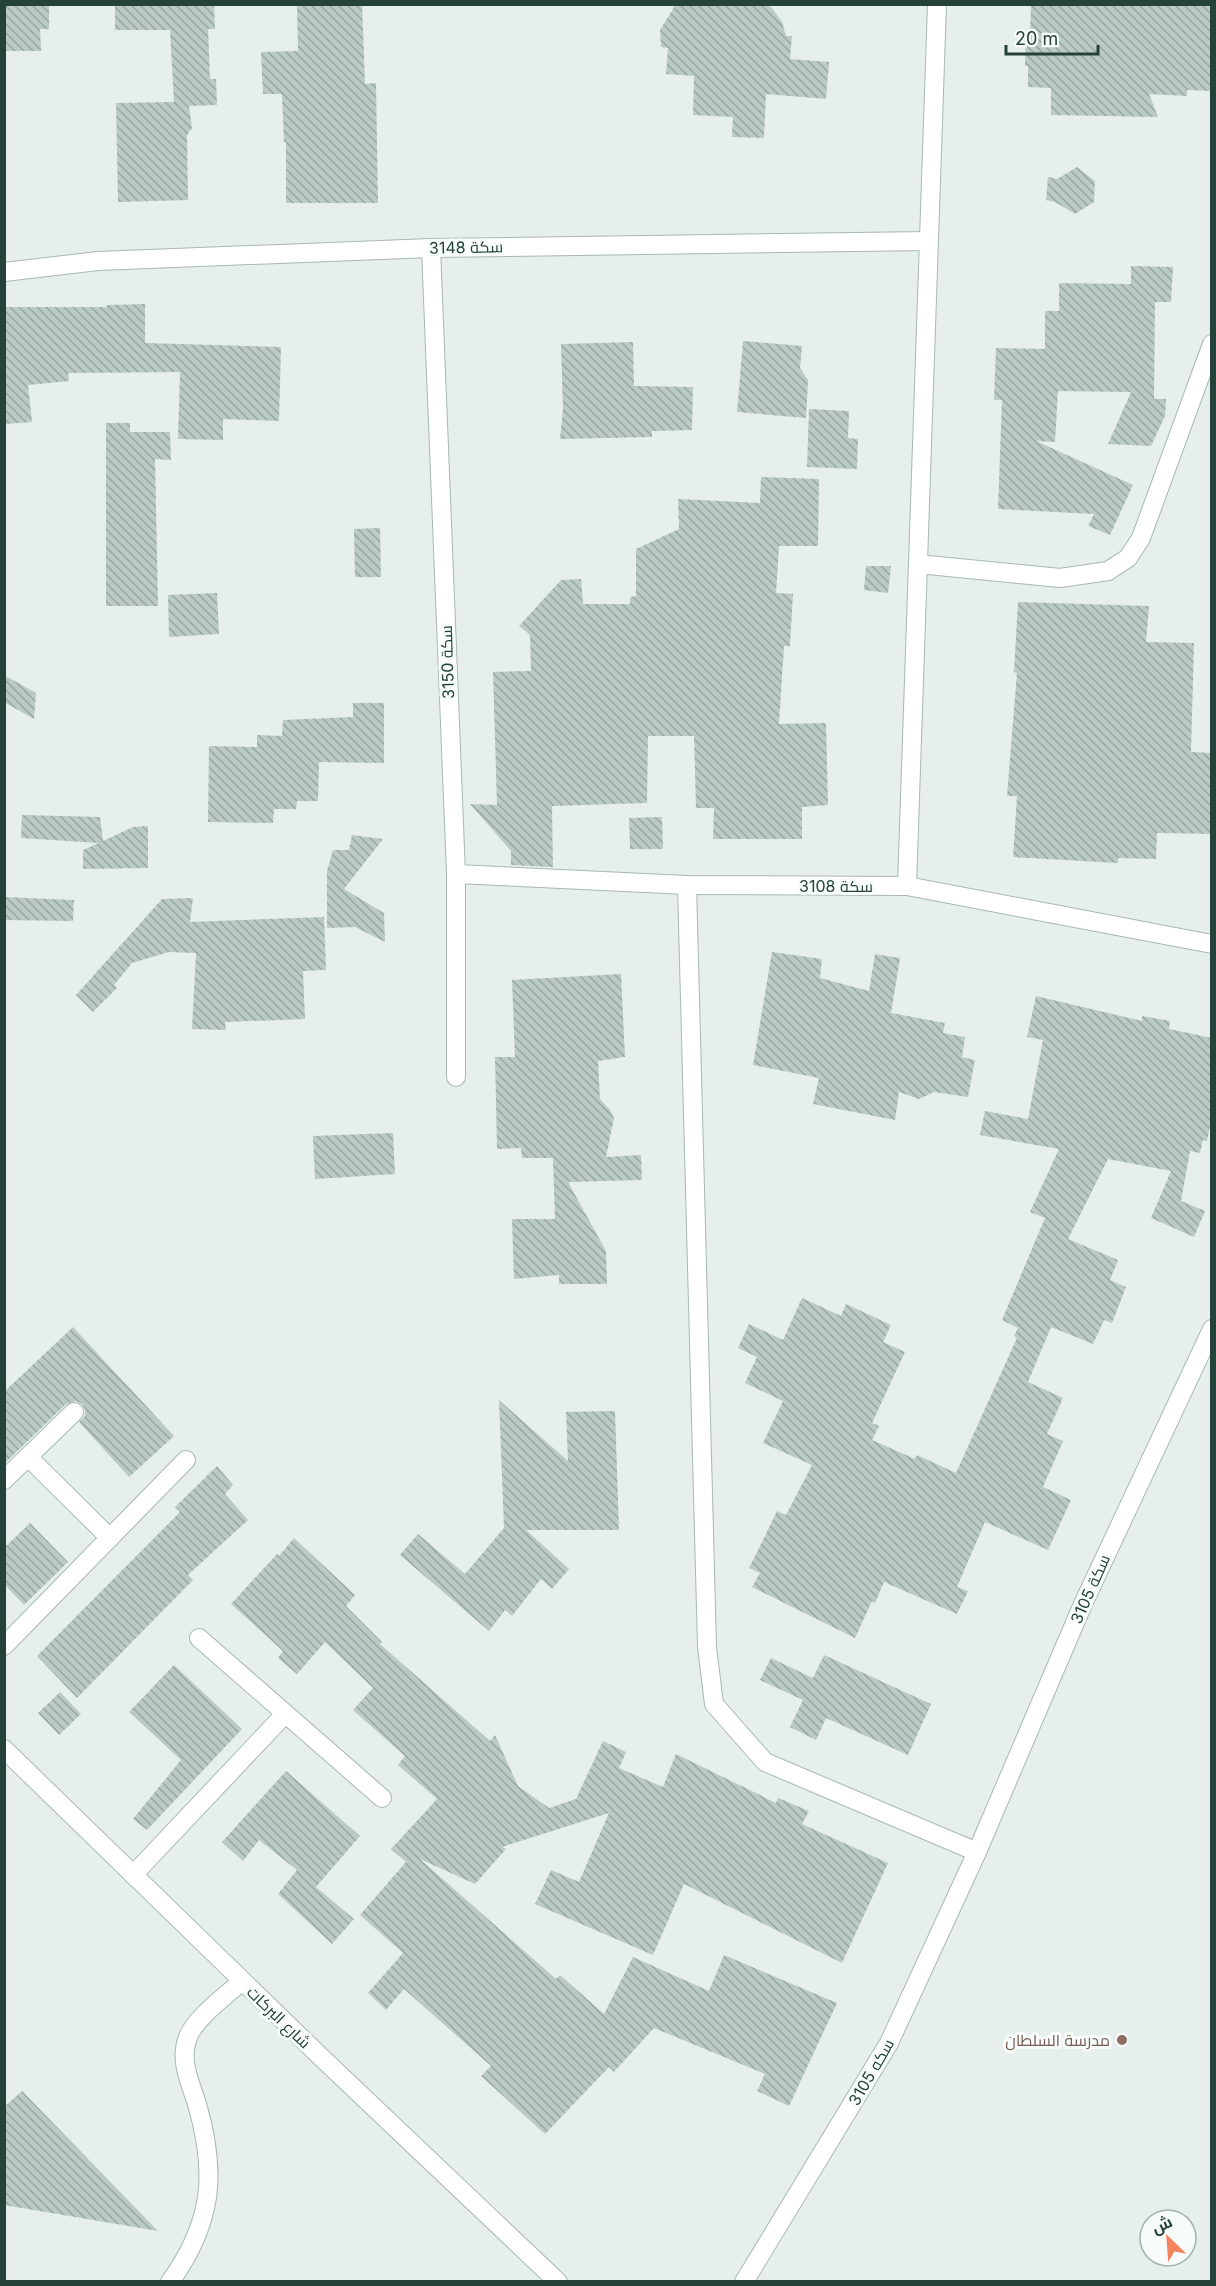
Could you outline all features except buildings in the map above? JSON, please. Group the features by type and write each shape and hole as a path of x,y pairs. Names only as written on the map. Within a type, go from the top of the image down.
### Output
{"street":[{"path":"907,886 937,4"},
{"name":"سكة 3148","path":"4,272 98,261 431,248 928,241"},
{"name":"سكة 3150","path":"431,248 456,874 456,1077"},
{"path":"918,564 1060,578 1108,571 1128,558 1141,538 1212,344"},
{"name":"سكة 3108","path":"456,874 687,885 907,886 1212,944"},
{"path":"687,885 707,1647 714,1704 765,1762 977,1852"},
{"name":"سكة 3105","path":"977,1852 1083,1604 1212,1329"},
{"path":"4,1480 74,1412"},
{"path":"28,1457 110,1538"},
{"path":"4,1646 186,1460"},
{"path":"199,1638 382,1798"},
{"path":"133,1875 285,1714"},
{"name":"شارع البركات","path":"4,1749 242,1981 558,2282"},
{"name":"سكه 3105","path":"744,2282 889,2043 977,1852"},
{"path":"170,2282 196,2239 205,2214 209,2185 208,2150 186,2070 184,2053 187,2040 197,2022 242,1981"}],"place":[{"name":"مدرسة السلطان","path":"1122,2040"}]}
